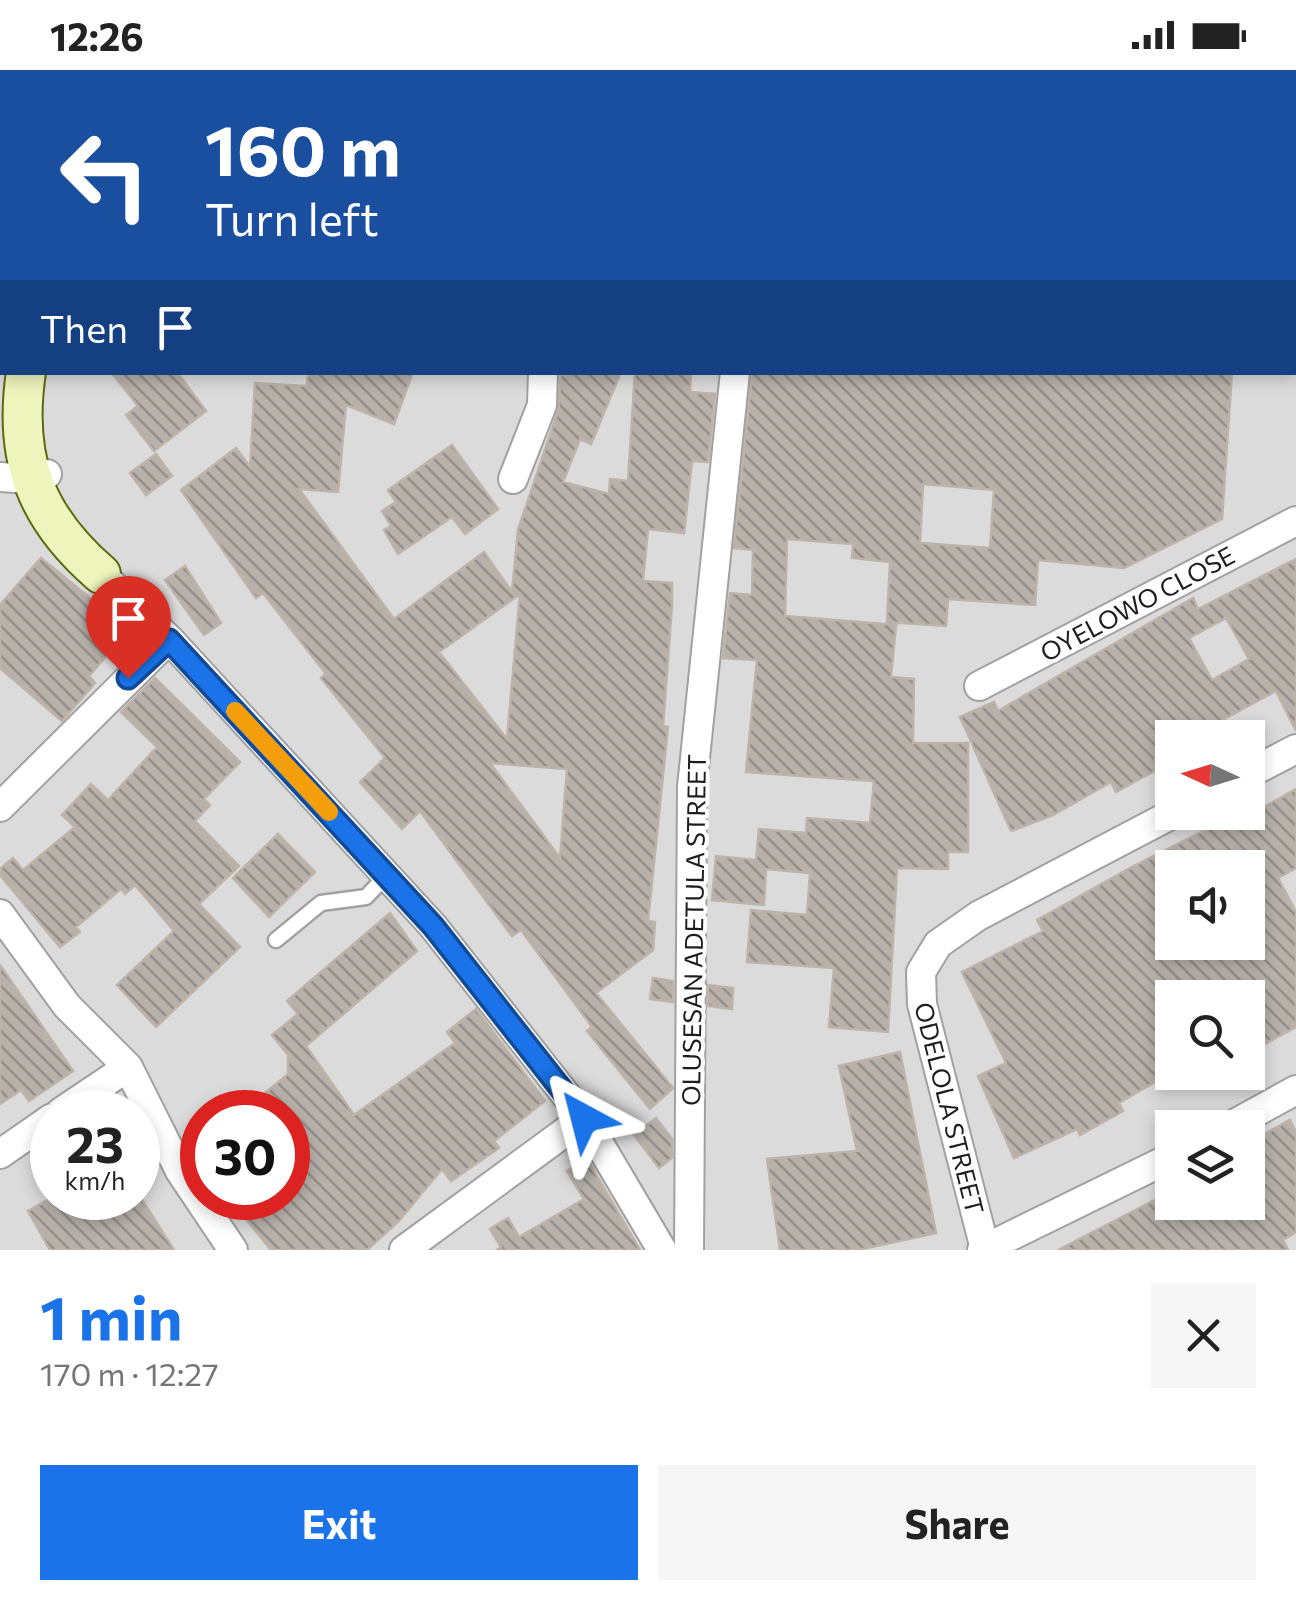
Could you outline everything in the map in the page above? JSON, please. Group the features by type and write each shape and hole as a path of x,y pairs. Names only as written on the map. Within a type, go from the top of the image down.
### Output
{"street":[{"path":"914,70 953,70"},
{"path":"26,375 26,477 101,574 169,640 433,926 584,1118 662,1250"},
{"path":"26,477 41,420 44,375"},
{"path":"513,478 542,405 543,375"},
{"name":"OLUSESAN ADETULA STREET","path":"688,1250 692,787 735,375"},
{"name":"OYELOWO CLOSE","path":"978,686 1296,521"},
{"path":"0,807 169,640"},
{"path":"1265,765 1296,749"},
{"name":"ODELOLA STREET","path":"984,1249 922,1004 921,972 938,944 978,916 1155,823"},
{"path":"0,914 67,1006 128,1067 180,1172 233,1250"},
{"path":"94,1090 128,1067"},
{"path":"1260,1110 1296,1090"},
{"path":"404,1250 584,1118"},
{"path":"0,1154 30,1133"},
{"path":"984,1249 1155,1165"}],"lane":[{"path":"276,940 321,903 366,897 387,876"}],"shaded area":[{"path":"0,375 1296,375 1296,1250 0,1250"}],"building":[{"path":"113,375 179,375 206,411 154,451 126,415 138,406"},
{"path":"308,375 412,375 394,424 346,405 338,492 299,489 394,619 484,552 512,592 518,530 558,411 561,375 620,375 591,444 580,439 563,482 609,494 610,479 628,481 635,375 691,375 690,392 715,394 708,462 692,461 684,533 648,529 643,581 672,583 663,726 668,727 648,921 655,922 653,950 596,993 673,1088 650,1109 587,1031 592,1027 521,930 512,936 420,811 402,829 360,782 385,758 321,678 326,674 263,593 256,598 181,490 236,448 250,467 255,383 307,386","holes":["520,594 507,739 439,652","490,763 567,769 560,858"]},
{"path":"752,375 1232,375 1222,519 1124,568 1038,560 1035,605 948,599 946,626 887,622 890,562 852,558 853,544 787,539 785,616 896,625 891,677 914,679 913,743 968,743 968,852 948,852 948,869 897,868 888,1032 829,1027 834,968 747,962 751,910 807,915 810,873 766,869 764,905 712,900 716,856 756,860 759,829 806,833 807,818 870,823 874,781 746,772 757,660 723,658 730,593 752,595 753,550 734,548","holes":["923,484 994,490 990,548 920,543"]},
{"path":"452,445 498,509 465,534 452,517 398,554 384,530 391,526 382,511 396,502 388,490"},
{"path":"156,454 172,476 146,495 130,473"},
{"path":"41,558 129,630 89,676 95,683 62,721 0,668 0,605"},
{"path":"1296,559 1296,731 1276,691 1222,720 1155,720 1155,771 1116,792 1111,782 1053,815 1011,831 960,717 994,702 998,711 1193,598 1198,609","holes":["1226,618 1249,659 1212,680 1189,638"]},
{"path":"185,566 221,623 204,635 165,580"},
{"path":"155,678 240,762 204,799 210,805 195,821 239,866 199,904 240,947 156,1027 117,985 174,931 135,885 125,894 121,889 76,927 80,932 60,947 0,875 0,869 13,858 23,870 75,827 62,815 91,784 108,800 157,747 121,712"},
{"path":"1296,789 1296,868 1278,878 1296,912 1296,1027 1265,1044 1265,980 1155,980 1155,1082 1119,1103 1123,1111 1080,1135 1077,1129 1014,1158 978,1076 1006,1063 962,972 1043,931 1037,920 1155,855 1155,960 1265,960 1265,850 1166,850 1205,830 1265,830 1265,806"},
{"path":"278,834 315,872 269,917 233,878"},
{"path":"390,913 417,951 306,1046 354,1115 455,1043 447,1032 476,1009 545,1101 494,1141 499,1148 451,1181 442,1169 398,1222 367,1250 271,1250 247,1220 310,1220 310,1090 269,1090 288,1074 288,1055 272,1035 298,1014 287,1001"},
{"path":"0,965 73,1071 45,1090 30,1090 29,1101 21,1090 0,1104"},
{"path":"653,978 673,981 673,1002 650,999"},
{"path":"708,985 733,988 732,1009 708,1006"},
{"path":"900,1052 936,1233 858,1250 780,1250 767,1159 857,1151 839,1066"},
{"path":"656,1118 672,1139 672,1158 659,1168 634,1135"},
{"path":"1290,1120 1296,1132 1296,1232 1283,1240 1288,1250 1058,1250 1155,1200 1155,1220 1265,1220 1265,1134"},
{"path":"587,1159 640,1250 497,1250 501,1247 490,1229 508,1218 519,1237 584,1199 567,1171"},
{"path":"33,1220 155,1220 174,1250 50,1250"}],"slow traffic":[{"path":"235,711 329,812"}],"route":[{"path":"128,678 169,640 433,926 584,1118"}]}
